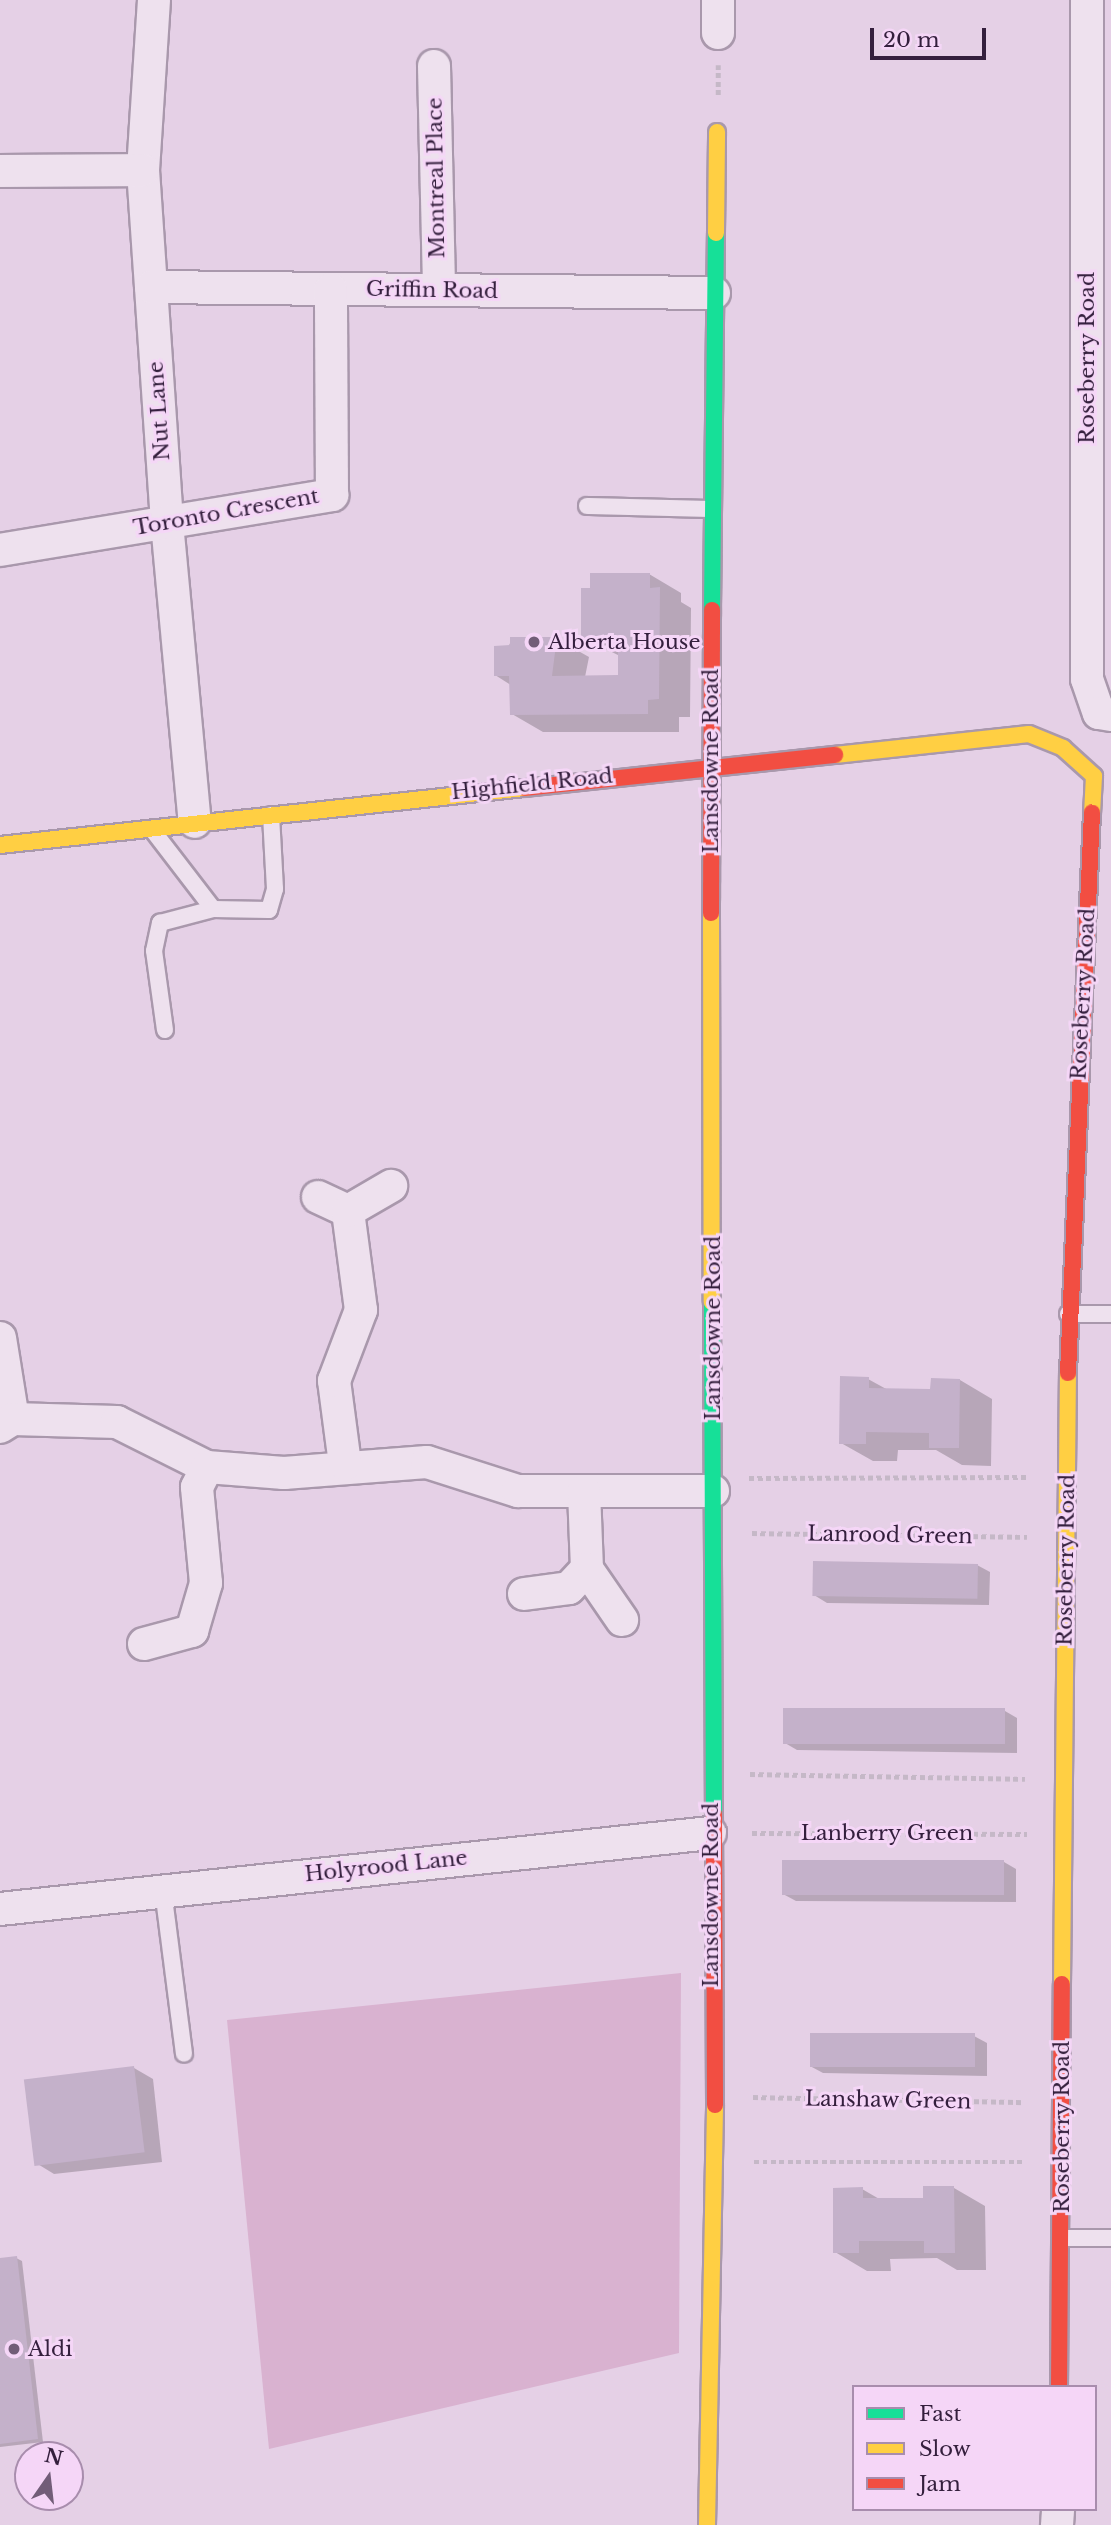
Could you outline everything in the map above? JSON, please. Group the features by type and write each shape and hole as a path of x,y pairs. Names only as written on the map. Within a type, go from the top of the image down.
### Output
{"street":[{"name":"Nut Lane","path":"155,0 144,170 167,523 195,822"},
{"path":"718,0 718,33"},
{"name":"Roseberry Road","path":"1087,0 1087,679 1105,714"},
{"name":"Montreal Place","path":"434,66 439,290"},
{"name":"Lansdowne Road","path":"707,2525 715,2162 710,1833 713,1485 710,764 718,132"},
{"path":"0,172 144,170"},
{"name":"Griffin Road","path":"151,287 714,293"},
{"name":"Toronto Crescent","path":"0,550 332,495 331,289"},
{"name":"Highfield Road","path":"0,845 710,764 1029,734 1063,748"},
{"name":"Roseberry Road","path":"1059,2385 1068,1314 1094,776 1063,748"},
{"path":"348,1211 391,1186"},
{"path":"318,1197 348,1211"},
{"path":"345,1464 334,1381 360,1310 348,1211"},
{"path":"0,1338 7,1423 117,1422 207,1467 284,1473 345,1464 427,1462 518,1491 713,1485"},
{"path":"144,1644 192,1631 206,1583 197,1487 207,1467"},
{"path":"584,1491 587,1569 622,1620"},
{"path":"524,1594 569,1588 587,1569"},
{"name":"Holyrood Lane","path":"0,1909 710,1833"}],"lane":[{"path":"587,506 712,509"},
{"path":"165,1030 154,951 160,923 214,909 269,910 275,889 271,813"},
{"path":"151,827 214,909"},
{"path":"1068,1314 1111,1314"},
{"path":"163,1890 184,2054"},
{"path":"1062,2238 1111,2238"}],"path":[{"path":"718,33 718,132"},
{"path":"713,1485 1067,1476"},
{"name":"Lanrood Green","path":"713,1532 1066,1537"},
{"path":"711,1773 1063,1780"},
{"name":"Lanberry Green","path":"710,1833 1063,1834"},
{"name":"Lanshaw Green","path":"714,2097 1061,2103"},
{"path":"715,2162 1061,2162"}],"shaded area":[{"path":"681,1973 679,2353 269,2449 227,2020"}],"building":[{"name":"Alberta House","path":"590,573 650,573 650,588 660,587 659,699 648,700 648,714 510,715 509,676 494,676 494,646 510,645 510,637 557,637 552,676 618,675 618,638 581,639 581,588 590,588"},
{"path":"840,1376 869,1377 869,1388 930,1389 931,1378 960,1379 959,1448 929,1448 929,1433 866,1432 866,1444 839,1444"},
{"path":"813,1561 978,1564 977,1599 812,1596"},
{"path":"783,1708 1005,1708 1005,1744 783,1744"},
{"path":"782,1860 1004,1860 1004,1895 782,1895"},
{"path":"810,2033 975,2033 975,2067 810,2067"},
{"path":"134,2066 145,2152 34,2166 24,2080"},
{"path":"923,2186 954,2186 955,2253 924,2253 924,2241 859,2241 859,2253 833,2253 833,2188 863,2187 863,2198 923,2198"},
{"name":"Aldi","path":"17,2256 38,2439 0,2444 0,2258"}],"traffic: fast":[{"path":"712,610 716,233"},
{"path":"712,1302 714,1814"}],"traffic: slow":[{"path":"716,233 717,132"},
{"path":"835,755 1029,734 1063,748 1094,776 1092,813"},
{"path":"0,845 525,788"},
{"path":"711,913 712,1302"},
{"path":"1062,1984 1068,1373"},
{"path":"707,2525 715,2105"}],"traffic: jam":[{"path":"711,913 712,610"},
{"path":"525,788 835,755"},
{"path":"1068,1373 1092,813"},
{"path":"714,1814 715,2105"},
{"path":"1059,2385 1062,1984"}],"place":[{"name":"Alberta House","path":"534,642"},
{"name":"Aldi","path":"14,2349"}]}
